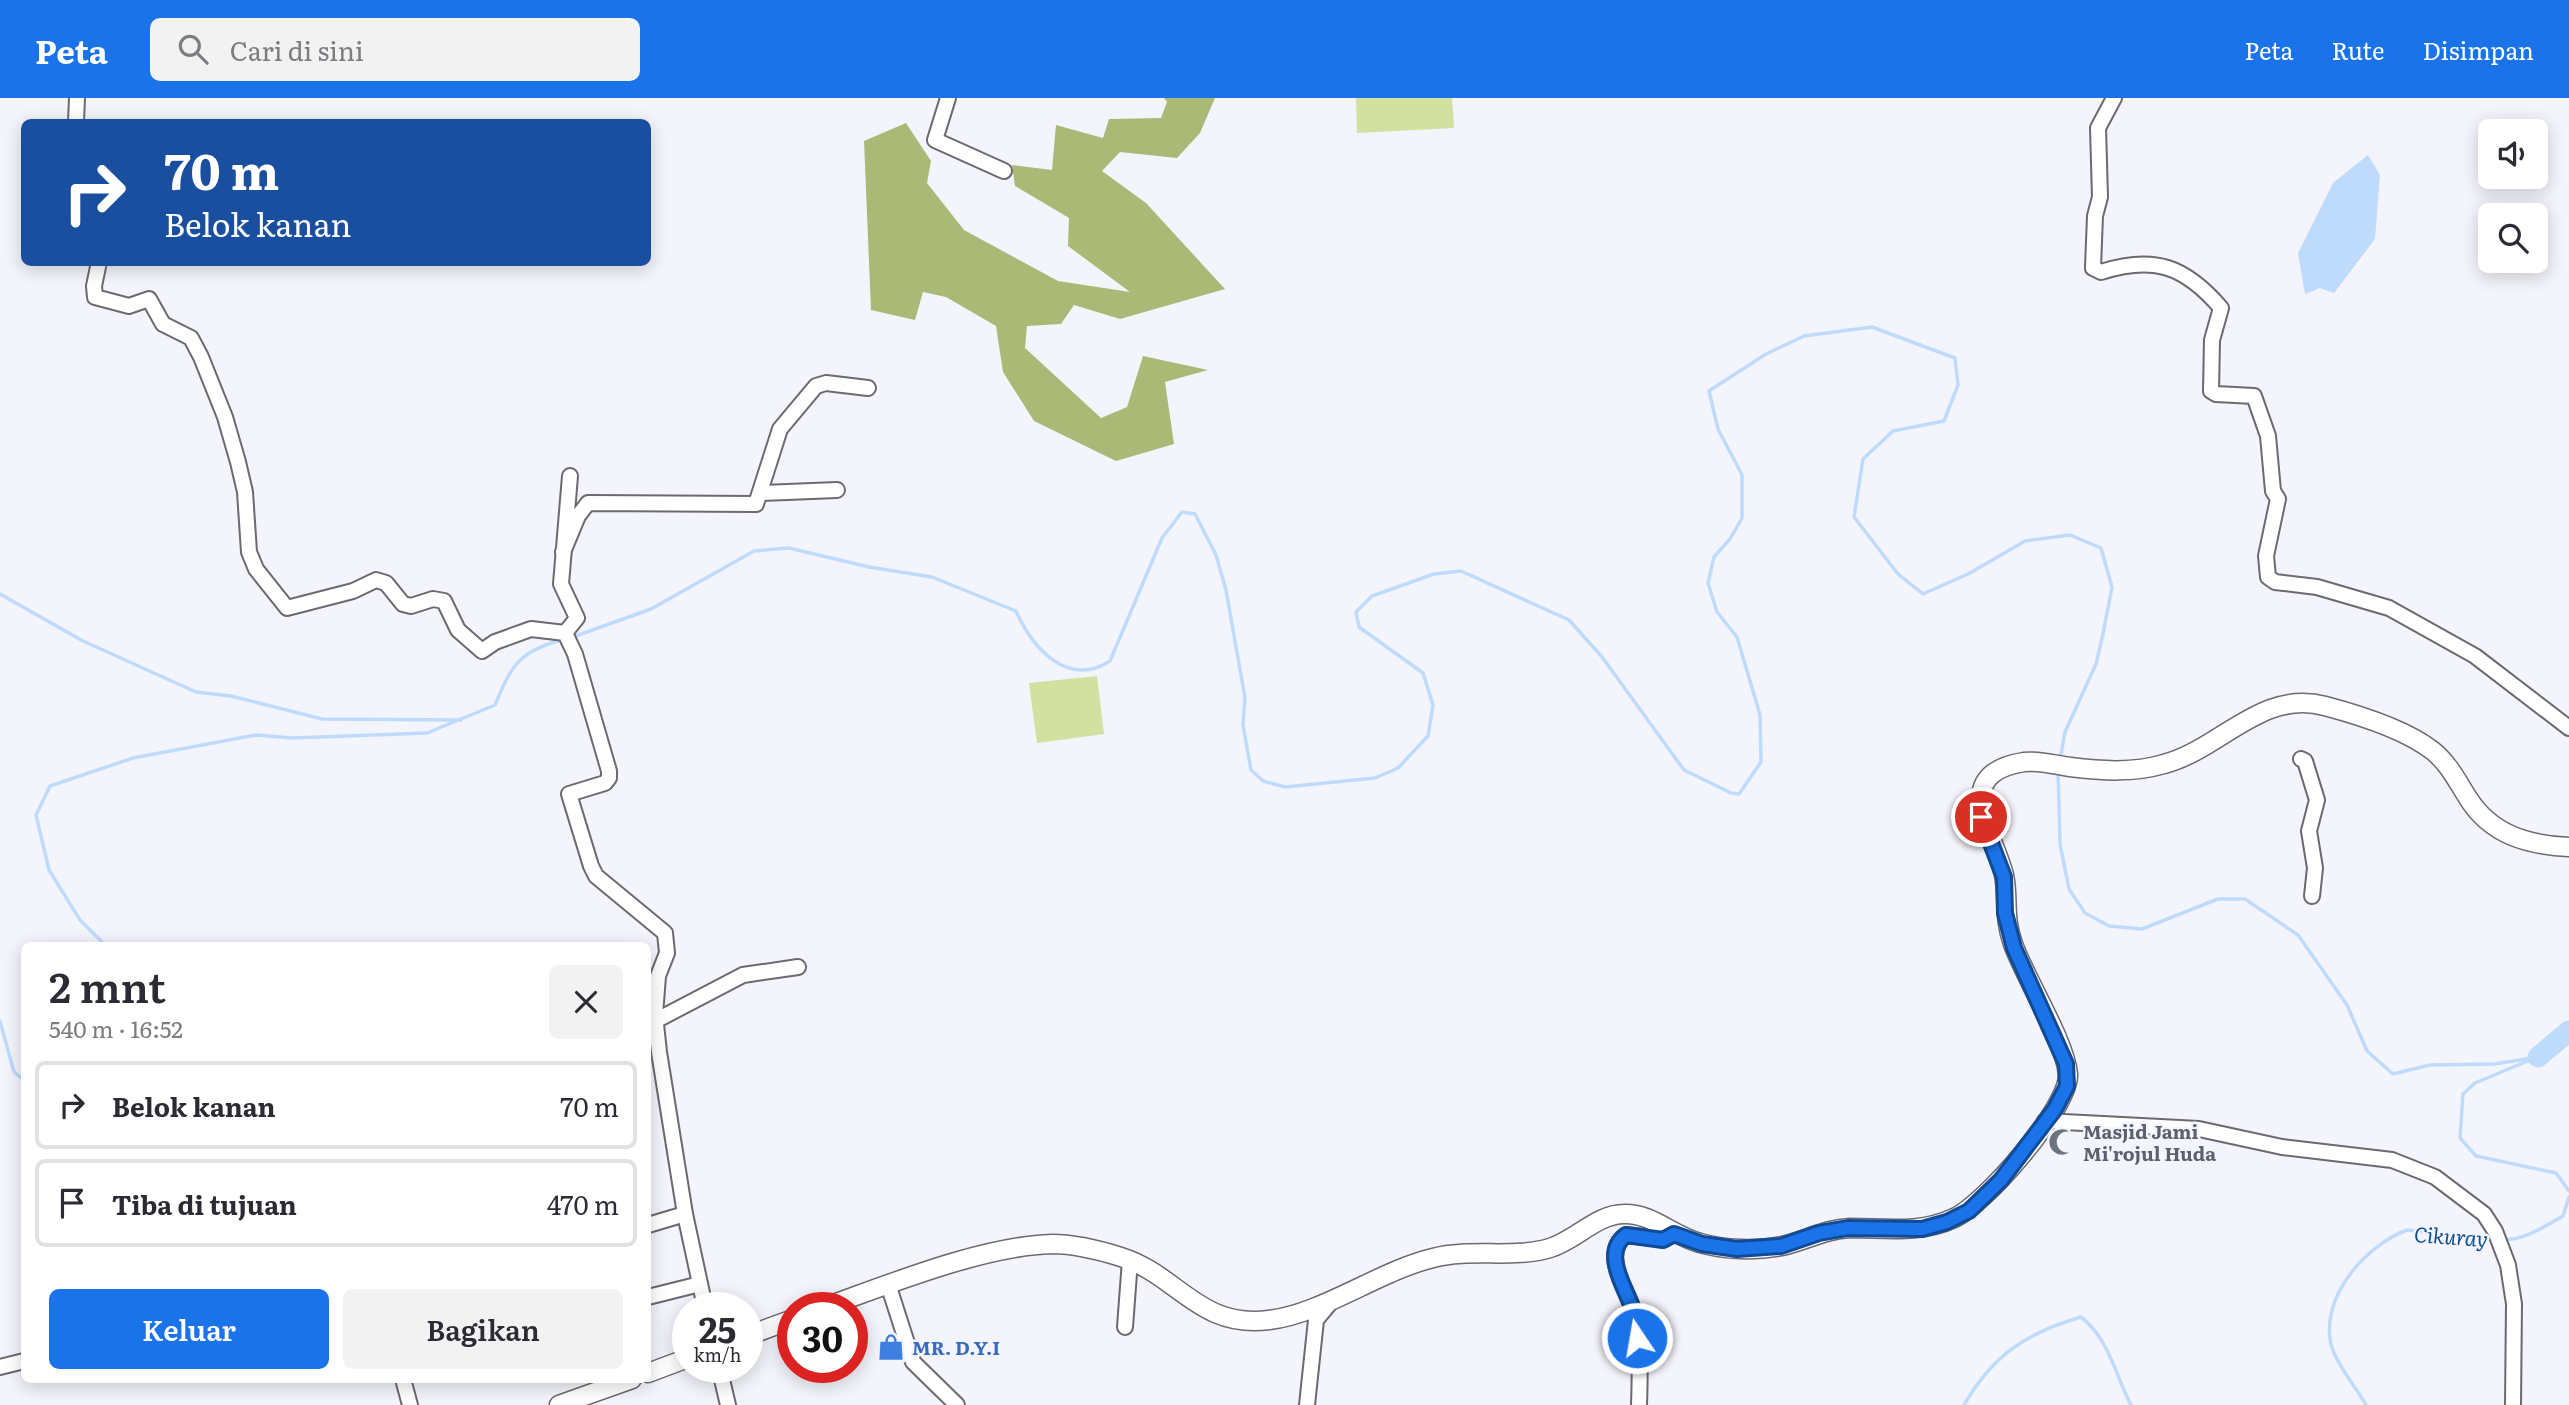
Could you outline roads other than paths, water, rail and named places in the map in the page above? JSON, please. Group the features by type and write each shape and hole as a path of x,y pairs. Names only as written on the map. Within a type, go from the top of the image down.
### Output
{"main road":[{"path":"866,1292 945,1266 1055,1244 1129,1260 1213,1312 1238,1322 1279,1319 1415,1263 1440,1256 1465,1252 1530,1252 1549,1249 1608,1216 1620,1213 1644,1216 1674,1234 1702,1244 1737,1249 1781,1246 1819,1233 1848,1228 1922,1229 1947,1222 1969,1211 2001,1180 2065,1092 2068,1078 2066,1064 2014,948 2005,913 2004,877 1981,817 1981,793 1991,777 2012,765 2036,761 2095,770 2130,771 2164,765 2207,745 2276,705 2317,704 2420,742 2437,754 2480,815 2512,837 2569,847"},
{"path":"651,1372 672,1364"},
{"path":"559,1405 606,1384"}],"street":[{"path":"76,119 77,98"},
{"path":"948,98 935,139 1004,171"},
{"path":"2114,98 2099,124 2100,197 2095,216 2093,268 2101,272 2115,267 2156,263 2195,283 2221,308 2212,340 2211,390 2216,394 2255,396 2267,431 2273,491 2278,499 2266,556 2268,577 2275,582 2317,587 2397,611 2475,656 2569,728"},
{"path":"98,266 94,286 95,297 129,306 149,299 163,324 194,341 225,417 238,462 245,492 249,552 256,569 287,608 353,591 376,580 386,583 403,604 411,606 433,599 444,601 458,630 482,651 495,642 531,629 566,635"},
{"path":"563,552 578,516 588,503 754,505 759,502 780,429 816,386 826,383 868,388"},
{"path":"566,635 577,618 561,584 570,475"},
{"path":"762,493 837,489"},
{"path":"566,635 575,654 609,778 605,783 569,794 596,876 665,933 667,953 658,976 655,1021 685,1214 702,1292"},
{"path":"2301,759 2305,761 2317,800 2309,831 2315,868 2312,896"},
{"path":"655,1021 743,975 798,967"},
{"path":"2045,1121 2185,1128 2282,1147 2392,1160 2424,1172 2449,1186 2476,1206 2495,1231 2504,1254 2514,1304 2513,1405"},
{"path":"651,1224 685,1214"},
{"path":"1639,1405 1640,1363 1634,1312 1620,1283 1615,1255 1619,1240 1626,1235 1663,1240 1674,1234"},
{"path":"1125,1327 1129,1260"},
{"path":"651,1296 700,1284"},
{"path":"888,1284 913,1362 957,1405"},
{"path":"1307,1405 1316,1320 1337,1296"},
{"path":"0,1367 21,1362"},
{"path":"404,1383 410,1405"},
{"path":"723,1383 728,1405"}],"water":[{"path":"2368,155 2380,175 2375,239 2334,293 2320,288 2305,294 2298,253 2333,183"}],"waterway":[{"path":"573,637 651,609 754,551 789,548 869,567 932,577 1016,611 1042,651 1066,667 1080,670 1095,668 1110,661 1162,538 1182,512 1195,514 1216,555 1226,590 1245,698 1243,725 1251,770 1263,781 1285,787 1375,778 1398,768 1428,736 1433,705 1423,673 1359,627 1356,612 1372,596 1434,574 1461,571 1569,620 1602,657 1684,770 1731,793 1739,794 1761,762 1760,715 1737,637 1717,612 1708,583 1714,557 1730,539 1742,518 1742,475 1718,429 1709,391 1766,354 1804,336 1872,327 1955,358 1958,385 1944,421 1893,431 1863,459 1854,517 1898,574 1923,594 1970,573 2025,541 2070,535 2101,548 2112,587 2103,634 2096,664 2065,732 2060,760"},
{"path":"0,594 83,641 196,692 231,696 322,719 461,720"},
{"path":"102,942 80,920 49,870 36,815 50,786 133,758 256,735 292,738 427,733 495,705 518,662 536,649 562,640"},
{"path":"2058,771 2060,844 2069,889 2085,913 2109,926 2142,929 2218,899 2245,899 2298,935 2347,1005 2367,1051 2393,1074 2430,1065 2494,1064 2538,1057"},
{"path":"0,1021 14,1072 21,1078"},
{"path":"2538,1057 2569,1031"},
{"name":"Cikuray","path":"2535,1058 2475,1083 2463,1094 2460,1138 2476,1156 2556,1173 2569,1191"},
{"name":"Cikuray","path":"2502,1240 2526,1235 2563,1216 2569,1197"},
{"name":"Cikuray","path":"2366,1405 2331,1344 2329,1326 2332,1308 2350,1275 2376,1248 2407,1230 2494,1240"},
{"name":"Cikuray","path":"1964,1405 1987,1372 2013,1348 2044,1330 2081,1317 2105,1346 2131,1405"}],"place":[{"name":"Masjid Jami Mi'rojul Huda","path":"2062,1142"},
{"name":"MR. D.Y.I","path":"891,1347"}]}
